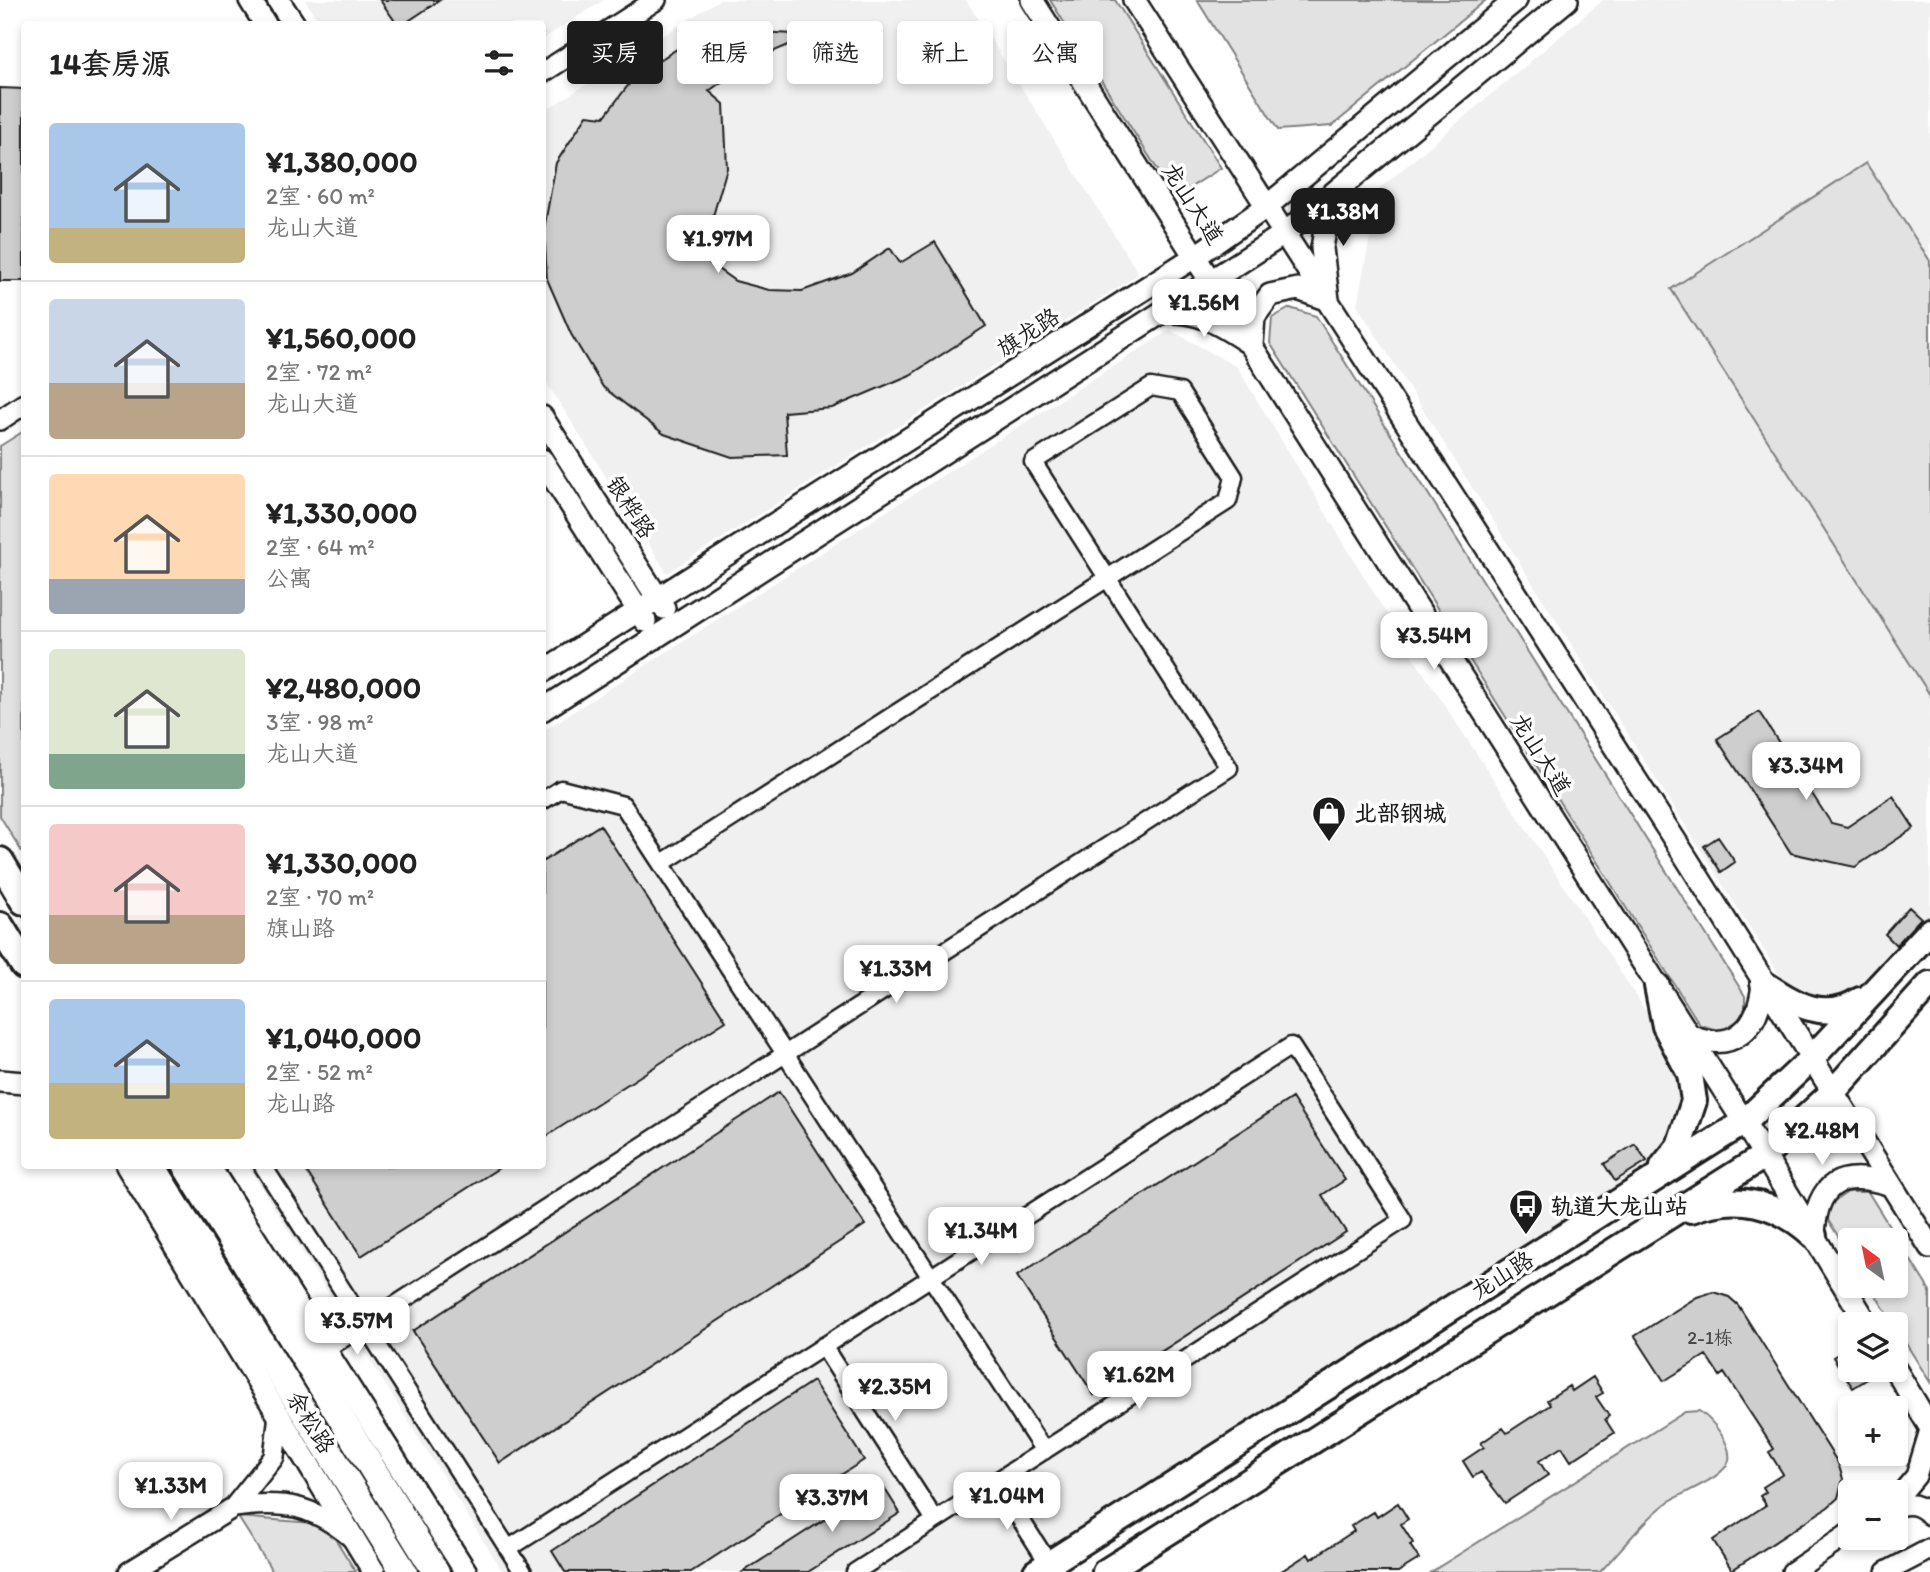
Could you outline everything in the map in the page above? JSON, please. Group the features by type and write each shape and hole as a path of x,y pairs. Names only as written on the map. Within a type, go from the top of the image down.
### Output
{"highway":[{"path":"0,860 21,896"},
{"path":"1,933 21,961"},
{"name":"余松路","path":"152,1169 404,1572"},
{"name":"余松路","path":"188,1169 436,1572"}],"main road":[{"path":"250,0 263,21"},
{"path":"278,0 292,21"},
{"name":"龙山大道","path":"1032,0 1744,1122 1860,1312"},
{"path":"1134,0 1328,300 1930,1247"},
{"name":"旗龙路","path":"546,669 1196,256 1266,207 1516,0"},
{"path":"546,707 1284,234 1567,0"},
{"path":"1328,300 1322,248 1331,195"},
{"path":"1160,312 1186,310 1213,320 1252,345 1254,317 1270,295 1298,289 1328,300"},
{"name":"银桦路","path":"546,423 675,625"},
{"path":"546,466 655,638"},
{"path":"0,860 21,884"},
{"name":"龙山路","path":"1042,1568 1744,1122 1811,1059 1930,931"},
{"path":"1763,983 1797,1004 1822,1012 1850,1006 1876,990"},
{"path":"1688,1034 1712,1042 1737,1037 1750,1027 1757,1014 1763,983"},
{"name":"龙山路","path":"1121,1568 1764,1156 1832,1093 1930,984"},
{"path":"1645,1185 1679,1146 1694,1101 1690,1074 1665,1026 1657,986"},
{"path":"0,1081 21,1083"},
{"path":"129,1169 374,1572"},
{"path":"211,1169 466,1572"},
{"path":"1814,1236 1818,1202 1832,1185 1843,1180 1866,1178 1891,1185"},
{"path":"1654,1224 1703,1206 1734,1202 1773,1208 1793,1216 1814,1236"},
{"path":"1903,1382 1930,1428"}],"street":[{"path":"546,70 656,0"},
{"path":"327,1349 1229,768 1107,578 1033,462 1150,387 1180,392 1234,477 1228,501 1107,578 662,863"},
{"path":"0,420 21,406"},
{"path":"546,798 561,789 623,805 1044,1451"},
{"path":"508,1549 1291,1046 1403,1220 855,1572"},
{"path":"265,1169 523,1572"},
{"path":"823,1346 935,1520"},
{"path":"130,1572 234,1507 274,1457 279,1413"},
{"path":"1908,1486 1916,1476 1930,1428"},
{"path":"996,1481 1042,1568"},
{"path":"234,1507 262,1503 309,1509 329,1519 354,1540"},
{"path":"1908,1505 1923,1507 1930,1514"},
{"path":"1886,1572 1921,1552 1930,1540"},
{"path":"1792,1572 1838,1541"}],"shaded area":[{"path":"305,0 604,0 567,21 567,24 546,37 546,21 318,21"},
{"path":"719,0 966,0 979,21 897,21 897,84 993,84 993,43 1007,65 1007,84 1019,84 1139,274 667,573 546,382 546,110 587,84 663,84 663,36 677,27 677,84 773,84 773,21 686,21"},
{"path":"1050,0 1115,0 1221,168 1175,197 1103,84 1103,21 1063,21"},
{"path":"1197,0 1486,0 1332,126 1278,130"},
{"path":"1603,0 1930,0 1930,261 1866,164 1671,289 1930,695 1930,913 1859,991 1829,1003 1790,989 1781,977 1357,305 1379,189"},
{"path":"1866,163 1930,261 1930,695 1671,289"},
{"path":"1290,308 1316,316 1745,996 1745,1016 1721,1031 1700,1025 1270,343 1272,318"},
{"path":"1170,330 1237,367 1411,654 1669,1046 1683,1077 1680,1129 1649,1171 1014,1572 503,1572 250,1169 546,1169 546,729"},
{"path":"21,433 21,850 0,816 0,446"},
{"path":"1848,1192 1868,1192 1891,1228 1838,1228 1838,1236 1826,1217 1833,1202"},
{"path":"1908,1256 1930,1291 1930,1382 1908,1347 1908,1312 1886,1312 1878,1298 1908,1298"},
{"path":"1699,1411 1710,1420 1724,1440 1729,1454 1726,1467 1712,1479 1668,1502 1641,1526 1600,1572 1431,1572 1685,1412"},
{"path":"238,1517 326,1524 356,1572 273,1572"}],"building":[{"path":"380,0 440,0 408,21 395,21"},
{"path":"773,33 787,34 787,46 773,52"},
{"path":"677,49 677,84 719,84 709,91 724,104 727,168 708,233 688,235 708,262 735,281 769,290 802,291 852,273 890,248 900,263 935,242 986,326 910,375 832,408 784,412 787,455 732,457 664,434 603,387 571,334 547,279 546,218 556,163 587,115 604,117 629,84 663,84 663,58"},
{"path":"0,88 21,89 21,281 0,281"},
{"path":"1759,712 1831,823 1847,827 1893,796 1914,828 1855,867 1791,853 1717,739"},
{"path":"600,825 726,1021 546,1136 546,859"},
{"path":"1718,837 1735,862 1721,872 1704,846"},
{"path":"1909,907 1921,918 1896,945 1885,934"},
{"path":"779,1092 865,1225 500,1463 413,1331"},
{"path":"1292,1098 1345,1180 1322,1195 1346,1232 1094,1395 1017,1276"},
{"path":"1635,1144 1647,1161 1615,1181 1604,1164"},
{"path":"305,1169 497,1169 361,1256"},
{"path":"1713,1292 1729,1297 1738,1305 1838,1463 1843,1479 1838,1480 1838,1498 1828,1507 1732,1570 1713,1540 1766,1505 1760,1496 1766,1492 1763,1487 1783,1474 1769,1452 1774,1449 1724,1373 1720,1376 1706,1355 1664,1381 1635,1336 1697,1297"},
{"path":"1593,1377 1603,1393 1596,1397 1609,1416 1605,1419 1614,1433 1571,1461 1562,1447 1539,1461 1548,1475 1505,1503 1481,1472 1473,1477 1463,1461 1484,1447 1481,1443 1503,1428 1507,1433 1550,1405 1547,1400 1569,1386 1572,1391"},
{"path":"813,1381 864,1460 691,1572 565,1572 552,1551"},
{"path":"1849,1382 1863,1382 1853,1388"},
{"path":"881,1483 900,1513 808,1572 743,1572"},
{"path":"1398,1503 1408,1519 1401,1524 1419,1559 1398,1572 1280,1572 1308,1554 1311,1559 1354,1531 1351,1526 1374,1512 1377,1517"}],"place":[{"name":"北部钢城","path":"1329,843"},
{"name":"轨道大龙山站","path":"1526,1236"}]}
